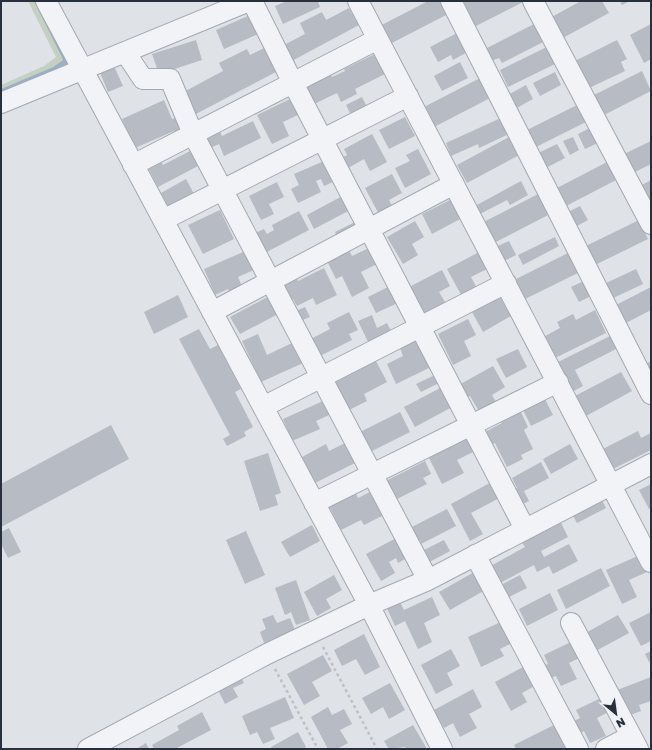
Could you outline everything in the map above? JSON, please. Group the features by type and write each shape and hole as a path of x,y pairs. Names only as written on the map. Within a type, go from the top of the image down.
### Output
{"street":[{"path":"46,1 369,605 442,749"},
{"path":"1,103 249,1"},
{"path":"252,1 293,83 525,529"},
{"path":"358,1 612,484 651,562"},
{"path":"451,1 651,394"},
{"path":"533,1 651,224"},
{"path":"133,165 378,39"},
{"path":"125,52 143,78 170,79 193,134 428,580"},
{"path":"163,220 408,96"},
{"path":"212,312 454,184"},
{"path":"263,406 506,283"},
{"path":"314,503 558,382"},
{"path":"88,749 267,654 369,605 428,580 651,464"},
{"path":"475,555 578,749"},
{"path":"571,623 635,743 606,749"}],"path":[{"path":"315,632 377,749"},
{"path":"267,654 318,749"}],"green space":[{"path":"28,1 34,1 63,60 53,67 1,89 1,85 44,66 56,57"}],"water":[{"path":"34,1 39,1 67,57 67,67 1,94 1,89 53,67 63,60"}],"building":[{"path":"287,1 318,1 320,7 283,24 275,6"},
{"path":"428,1 446,1 452,12 386,46 376,28"},
{"path":"461,1 485,2 525,1 474,27"},
{"path":"581,1 602,1 609,13 559,40 548,19"},
{"path":"620,1 630,1 622,5"},
{"path":"349,8 359,25 288,63 280,47 305,34 300,23 322,12 326,20"},
{"path":"250,15 258,34 224,49 216,30"},
{"path":"538,22 547,40 502,63 499,58 491,61 485,49"},
{"path":"651,24 651,59 644,63 630,35"},
{"path":"461,31 471,50 453,60 451,55 438,62 430,47"},
{"path":"196,40 202,60 159,74 152,54"},
{"path":"617,40 627,59 621,62 625,71 587,89 573,62"},
{"path":"551,45 559,62 508,87 500,70"},
{"path":"264,48 276,72 192,116 180,94 223,71 219,63 247,49 250,55"},
{"path":"375,54 385,74 355,89 357,94 341,102 337,93 310,106 301,87 330,74 332,77 345,71 344,69"},
{"path":"460,62 468,78 442,91 434,76"},
{"path":"113,64 123,86 108,92 99,70"},
{"path":"642,71 651,91 604,115 594,95"},
{"path":"555,72 561,85 540,96 533,83"},
{"path":"484,76 494,96 434,127 424,107"},
{"path":"526,85 533,99 513,110 506,96"},
{"path":"362,97 368,109 352,117 346,105"},
{"path":"292,98 300,114 283,122 289,136 272,144 257,115"},
{"path":"164,100 172,119 182,115 189,130 176,136 174,131 135,148 122,119"},
{"path":"579,104 588,121 536,147 527,130"},
{"path":"405,117 415,136 389,149 379,130"},
{"path":"503,117 511,133 479,148 478,144 451,156 446,143"},
{"path":"253,121 261,138 224,156 219,144 206,150 199,134 217,125 222,136"},
{"path":"594,126 602,141 585,149 578,134"},
{"path":"372,134 387,162 370,171 364,159 341,172 336,161 347,155 344,149"},
{"path":"513,135 523,153 467,183 457,165"},
{"path":"573,137 579,150 570,155 563,141"},
{"path":"651,141 651,164 631,174 622,155"},
{"path":"557,144 565,158 542,170 534,155"},
{"path":"418,149 431,174 405,188 395,168 410,161 406,155"},
{"path":"190,151 198,166 158,187 145,162 158,155 163,165"},
{"path":"611,160 620,178 566,206 557,188"},
{"path":"324,161 339,179 324,186 321,179 316,181 321,192 298,203 291,189 299,185 294,174"},
{"path":"392,174 402,193 389,200 395,211 381,218 365,188"},
{"path":"186,179 194,194 169,208 161,193"},
{"path":"651,180 651,204 640,186"},
{"path":"521,181 528,195 510,205 507,200 480,214 475,206"},
{"path":"277,182 284,197 269,204 274,214 261,220 249,196"},
{"path":"542,192 552,213 488,246 478,225"},
{"path":"346,194 354,208 314,229 307,215"},
{"path":"452,199 462,218 432,234 422,214"},
{"path":"580,206 588,220 573,228 566,213"},
{"path":"220,210 234,239 203,254 188,225"},
{"path":"299,211 309,230 259,256 249,236 264,229 267,234 274,230 272,225"},
{"path":"361,219 339,240 335,232"},
{"path":"639,220 648,239 595,265 586,246"},
{"path":"415,221 424,237 412,244 418,255 403,264 387,237"},
{"path":"555,237 559,246 523,265 518,255"},
{"path":"509,241 516,255 498,264 491,249"},
{"path":"373,246 381,262 361,272 369,288 352,297 342,276 336,279 327,261 349,250 352,256"},
{"path":"250,249 258,268 238,277 244,291 231,296 228,289 215,295 204,269"},
{"path":"481,251 489,268 471,277 479,292 464,300 447,269"},
{"path":"572,251 582,271 519,302 510,282"},
{"path":"324,268 337,295 316,305 313,298 297,306 293,299 286,302 279,288 297,278 298,281"},
{"path":"636,269 643,284 609,300 602,285"},
{"path":"442,270 450,286 439,292 448,307 419,322 409,287"},
{"path":"586,280 593,295 579,302 571,287"},
{"path":"394,284 402,301 376,313 368,297"},
{"path":"651,287 651,310 626,323 616,305"},
{"path":"273,294 282,312 240,334 230,317"},
{"path":"178,295 188,317 154,334 144,312"},
{"path":"500,297 511,316 483,332 472,312"},
{"path":"305,307 310,317 295,323 291,313"},
{"path":"595,310 606,333 549,361 538,340 560,328 557,322 573,314 576,320"},
{"path":"349,312 358,330 349,334 352,340 318,357 309,340 330,329 327,323"},
{"path":"372,315 377,328 387,323 393,335 370,346 358,321"},
{"path":"468,319 476,335 464,341 471,356 453,365 438,334"},
{"path":"199,329 210,349 218,345 241,389 235,392 253,427 244,432 246,436 227,446 223,439 230,435 179,339"},
{"path":"258,334 267,355 294,342 303,363 261,382 242,341"},
{"path":"612,335 618,348 575,370 583,386 568,394 554,364"},
{"path":"419,339 433,366 396,384 387,364 403,356 400,348"},
{"path":"518,349 527,367 506,378 496,359"},
{"path":"376,361 387,382 364,394 367,401 343,413 325,377 336,371 341,379"},
{"path":"651,361 651,374 646,364"},
{"path":"493,366 505,387 492,395 496,402 479,411 470,396 464,399 457,386"},
{"path":"621,372 632,391 586,416 575,396"},
{"path":"435,375 439,383 421,392 416,384"},
{"path":"444,386 454,406 415,427 404,407"},
{"path":"544,397 553,415 531,426 522,408"},
{"path":"323,401 329,415 316,421 320,429 292,441 283,419"},
{"path":"519,408 528,427 524,430 533,449 521,455 523,459 507,467 495,443 491,445 485,432 502,423 499,418"},
{"path":"400,412 410,432 366,454 356,434"},
{"path":"111,425 129,459 1,527 1,484"},
{"path":"638,431 641,438 651,433 651,450 607,472 597,452"},
{"path":"468,437 475,451 457,460 464,473 442,484 428,456"},
{"path":"351,440 361,460 315,483 302,457 326,444 329,451"},
{"path":"570,444 578,459 551,474 543,459"},
{"path":"268,453 281,493 275,495 278,505 260,511 244,461"},
{"path":"425,461 431,474 423,478 427,484 391,502 382,483"},
{"path":"541,462 549,478 524,491 529,501 517,507 509,492 517,488 512,478"},
{"path":"497,479 505,495 471,513 483,534 470,541 451,504"},
{"path":"651,484 651,508 649,509 639,490"},
{"path":"353,487 358,498 372,491 384,515 364,525 361,520 341,530 326,500"},
{"path":"600,496 606,508 577,523 571,512"},
{"path":"447,509 456,526 421,544 420,540 414,544 406,530"},
{"path":"558,517 568,537 541,551 544,557 569,544 578,561 553,574 549,566 537,572 534,565 496,585 487,568 525,547 519,538"},
{"path":"312,525 320,541 290,557 281,542"},
{"path":"9,528 21,552 8,558 1,544 1,532"},
{"path":"246,531 265,575 245,584 226,540"},
{"path":"402,535 412,555 398,563 396,558 389,562 395,573 381,581 366,554"},
{"path":"444,540 450,551 424,565 418,553"},
{"path":"640,555 647,572 629,580 637,597 622,604 606,570"},
{"path":"601,568 610,586 566,609 557,590"},
{"path":"476,571 487,589 450,610 439,592"},
{"path":"334,575 342,590 326,599 331,608 317,616 304,592"},
{"path":"520,575 527,588 501,601 495,588"},
{"path":"296,580 310,620 296,625 291,612 285,615 275,588"},
{"path":"550,593 558,610 527,626 519,609"},
{"path":"397,596 404,610 432,597 440,615 424,623 432,642 418,649 405,621 395,626 384,602"},
{"path":"651,612 651,641 641,646 629,623"},
{"path":"273,615 277,623 290,618 295,630 264,643 260,632 266,629 262,619"},
{"path":"618,615 629,633 592,653 582,635"},
{"path":"503,621 512,643 500,649 504,656 481,667 468,637"},
{"path":"364,634 380,667 365,675 356,659 342,666 334,650"},
{"path":"575,640 583,656 569,663 577,679 561,686 556,676 546,680 540,667 548,664 544,655"},
{"path":"451,649 460,666 447,673 453,685 436,694 421,665"},
{"path":"651,651 651,661 649,662 645,654"},
{"path":"323,655 332,671 312,682 320,696 304,705 287,674"},
{"path":"527,665 538,684 522,693 527,702 511,711 495,682"},
{"path":"238,672 244,683 233,688 238,697 225,704 215,684"},
{"path":"651,677 651,701 639,705 641,711 622,718 612,692"},
{"path":"390,683 405,710 389,719 383,707 371,714 362,698"},
{"path":"473,689 482,707 469,714 477,728 460,737 453,723 444,728 434,710"},
{"path":"605,696 612,710 597,718 606,736 590,743 584,731 577,735 570,723 580,718 576,710"},
{"path":"285,697 294,718 270,728 275,739 263,744 257,732 250,735 242,716"},
{"path":"328,707 332,715 344,709 352,724 340,730 348,743 337,749 328,749 311,717"},
{"path":"202,712 211,730 175,749 154,749 152,745 179,730 177,726"},
{"path":"558,723 570,747 565,749 516,749 514,745"},
{"path":"413,725 427,749 406,749 405,747 389,749 384,741"},
{"path":"298,732 306,747 303,749 272,749 271,747"},
{"path":"146,743 149,749 136,749"}]}
